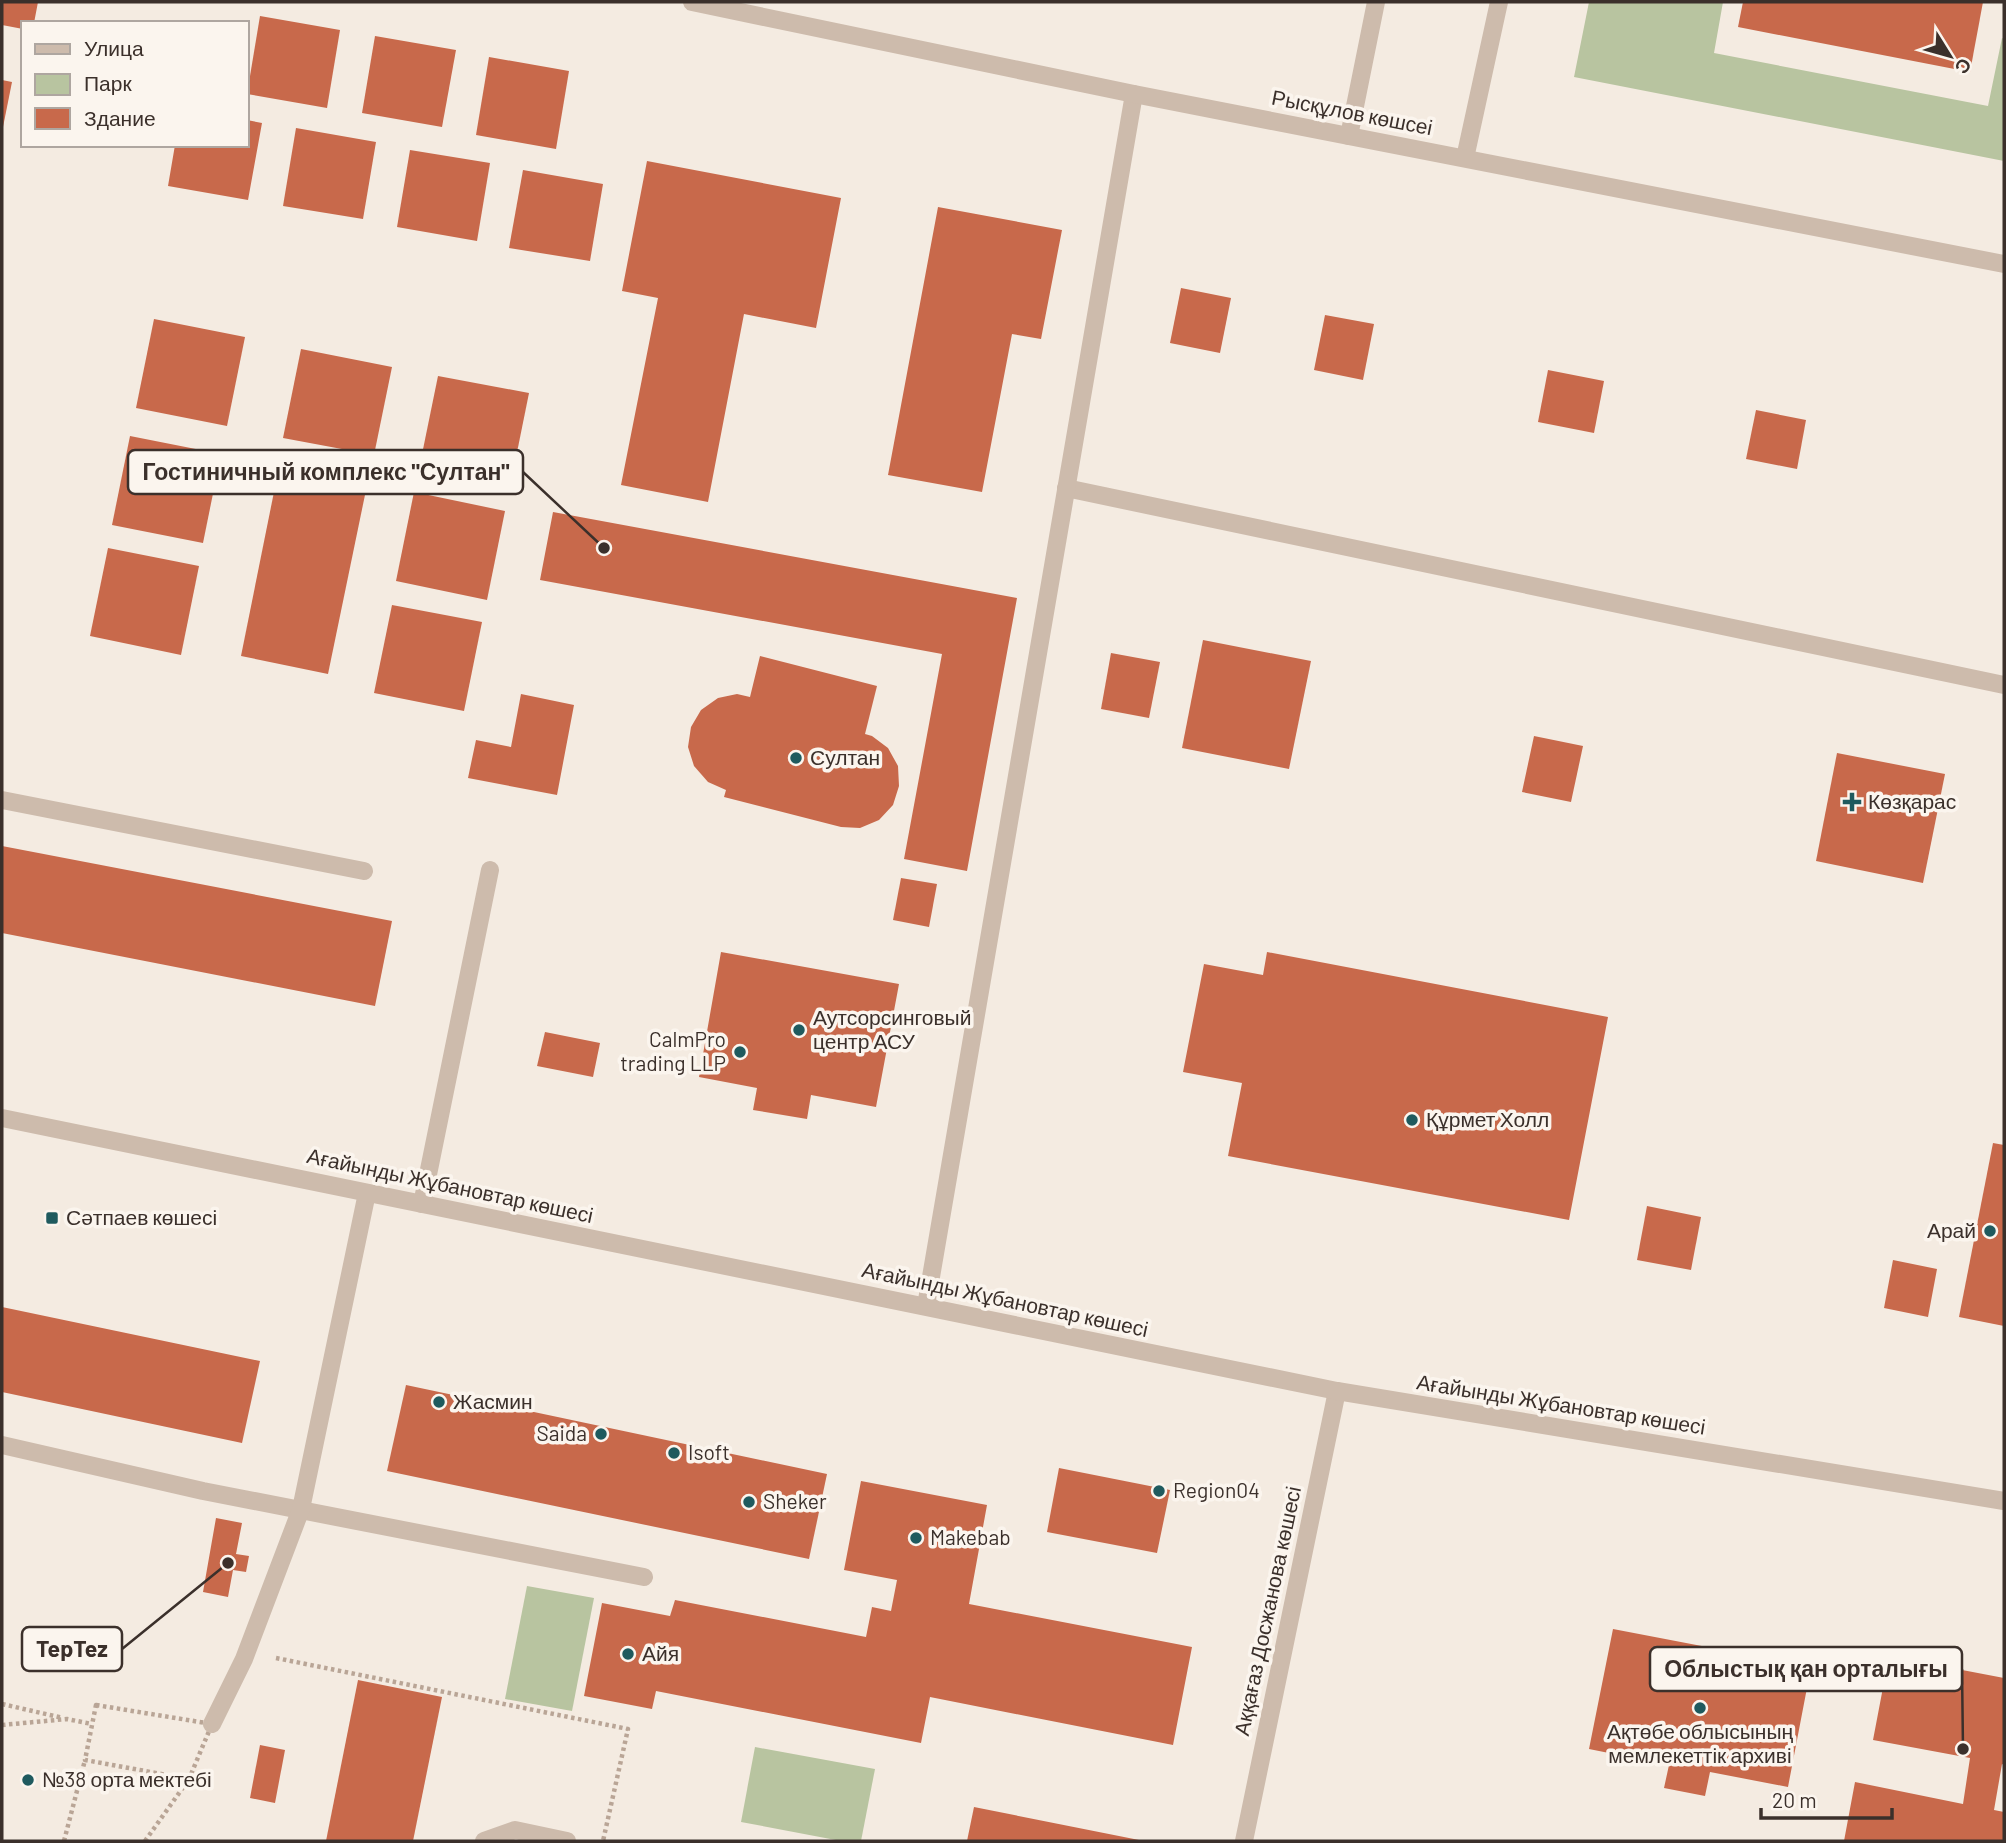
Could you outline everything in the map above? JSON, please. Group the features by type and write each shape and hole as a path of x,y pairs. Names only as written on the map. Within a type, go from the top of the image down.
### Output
{"street":[{"path":"1349,136 1376,2"},
{"path":"1465,158 1499,2"},
{"name":"Рысқұлов көшсеі","path":"701,3 1134,94 2004,264"},
{"path":"926,1306 1134,94"},
{"path":"1066,488 2004,685"},
{"path":"2,800 364,871"},
{"path":"422,1204 490,870"},
{"name":"Ағайынды Жұбановтар көшесі","path":"2,1118 1337,1391 2004,1501"},
{"path":"212,1724 247,1652 301,1508 367,1193"},
{"name":"Аққағаз Досжанова көшесі","path":"1244,1841 1337,1391"},
{"path":"2,1445 203,1491 645,1577"},
{"path":"484,1841 515,1830 567,1841"}],"path":[{"path":"247,1652 628,1729 603,1841"},
{"path":"2,1704 92,1724"},
{"path":"64,1841 96,1705 212,1724 189,1779 145,1841"},
{"path":"2,1725 68,1719"},
{"path":"85,1760 189,1779"}],"green space":[{"path":"1589,2 1723,2 1714,53 1988,106 2002,38 2004,161 1574,77"},
{"path":"527,1586 594,1598 572,1711 505,1699"},
{"path":"755,1747 875,1769 861,1841 841,1841 741,1822"}],"building":[{"path":"2,2 38,2 34,21 21,21 21,29 2,25"},
{"path":"1743,2 1983,2 1970,72 1738,27"},
{"path":"260,16 340,30 327,108 248,94"},
{"path":"375,36 456,50 442,127 362,113"},
{"path":"489,57 569,71 556,149 476,135"},
{"path":"2,80 12,82 3,127 2,127"},
{"path":"248,120 262,123 248,200 168,186 175,147 248,147"},
{"path":"296,128 376,142 363,219 283,206"},
{"path":"410,150 490,163 477,241 397,227"},
{"path":"647,161 841,198 816,328 744,314 708,502 621,485 658,298 622,291"},
{"path":"523,170 603,184 590,261 509,248"},
{"path":"938,207 1062,230 1041,339 1012,334 982,492 888,475"},
{"path":"1181,288 1231,298 1220,353 1170,343"},
{"path":"1325,315 1374,324 1363,380 1314,370"},
{"path":"154,319 245,337 227,426 136,408"},
{"path":"301,349 392,367 374,455 283,438"},
{"path":"1548,370 1604,381 1594,433 1538,422"},
{"path":"438,376 529,393 511,482 420,464"},
{"path":"1756,410 1806,420 1797,469 1746,459"},
{"path":"130,436 221,454 203,543 112,525"},
{"path":"278,472 366,490 328,674 241,656"},
{"path":"414,492 505,511 487,600 396,581"},
{"path":"553,512 1017,598 967,871 904,859 942,654 540,580"},
{"path":"108,548 199,566 181,655 90,636"},
{"path":"392,605 482,622 464,711 374,693"},
{"path":"1203,640 1311,661 1289,769 1182,748"},
{"path":"1111,653 1160,662 1149,718 1101,709"},
{"path":"760,656 877,686 865,734 888,748 898,766 899,786 893,805 879,820 860,828 841,827 724,797 726,790 708,782 694,766 688,747 691,727 701,710 718,698 737,694 750,697"},
{"path":"521,694 574,705 557,795 468,778 476,740 511,747"},
{"path":"1534,736 1583,746 1571,802 1522,792"},
{"path":"1837,753 1945,774 1923,883 1816,861"},
{"path":"2,846 392,921 375,1006 2,933"},
{"path":"901,878 937,884 929,927 893,920"},
{"name":"Аутсорсинговый центр АСУ","path":"721,952 899,984 876,1107 811,1095 807,1119 753,1110 757,1088 699,1077"},
{"name":"Құрмет Холл","path":"1267,952 1608,1017 1569,1220 1228,1156 1242,1083 1183,1072 1204,964 1263,975"},
{"path":"545,1032 600,1043 593,1077 537,1066"},
{"name":"Арай","path":"1993,1143 2004,1145 2004,1326 1959,1317"},
{"path":"1647,1206 1701,1217 1691,1270 1637,1260"},
{"path":"1893,1260 1937,1269 1928,1317 1884,1308"},
{"path":"2,1307 260,1361 242,1443 2,1392"},
{"path":"406,1385 827,1474 809,1559 387,1471"},
{"path":"1059,1468 1170,1490 1157,1553 1047,1532"},
{"path":"861,1481 987,1505 969,1604 1192,1647 1173,1745 930,1697 921,1743 656,1691 652,1709 584,1696 602,1603 670,1616 675,1600 866,1637 872,1607 891,1611 897,1580 844,1570"},
{"path":"216,1518 242,1523 236,1554 249,1556 246,1572 233,1570 228,1597 203,1592"},
{"name":"Ақтөбе облысының мемлекеттік архиві","path":"1613,1629 1811,1667 1788,1787 1710,1772 1705,1796 1664,1788 1669,1765 1589,1749"},
{"path":"1889,1656 2004,1678 2004,1765 2002,1764 1994,1810 2004,1812 2004,1841 1844,1841 1855,1782 1963,1804 1970,1758 1873,1740"},
{"path":"358,1680 442,1697 413,1841 326,1841"},
{"path":"260,1745 285,1750 275,1803 250,1798"},
{"path":"974,1807 1139,1840 1139,1841 967,1841"}],"place":[{"name":"Гостиничный комплекс \"Султан\"","path":"604,548"},
{"name":"Султан","path":"796,758"},
{"name":"Көзқарас","path":"1852,802"},
{"name":"Аутсорсинговый центр АСУ","path":"799,1030"},
{"name":"CalmPro trading LLP","path":"740,1052"},
{"name":"Құрмет Холл","path":"1412,1120"},
{"name":"Сәтпаев көшесі","path":"52,1218"},
{"name":"Арай","path":"1990,1231"},
{"name":"Жасмин","path":"439,1402"},
{"name":"Saida","path":"601,1434"},
{"name":"Isoft","path":"674,1453"},
{"name":"Region04","path":"1159,1491"},
{"name":"Sheker","path":"749,1502"},
{"name":"Makebab","path":"916,1538"},
{"name":"TepTez","path":"228,1563"},
{"name":"Айя","path":"628,1654"},
{"name":"Ақтөбе облысының мемлекеттік архиві","path":"1700,1708"},
{"name":"Облыстық қан орталығы","path":"1963,1749"},
{"name":"№38 орта мектебі","path":"28,1780"}]}
